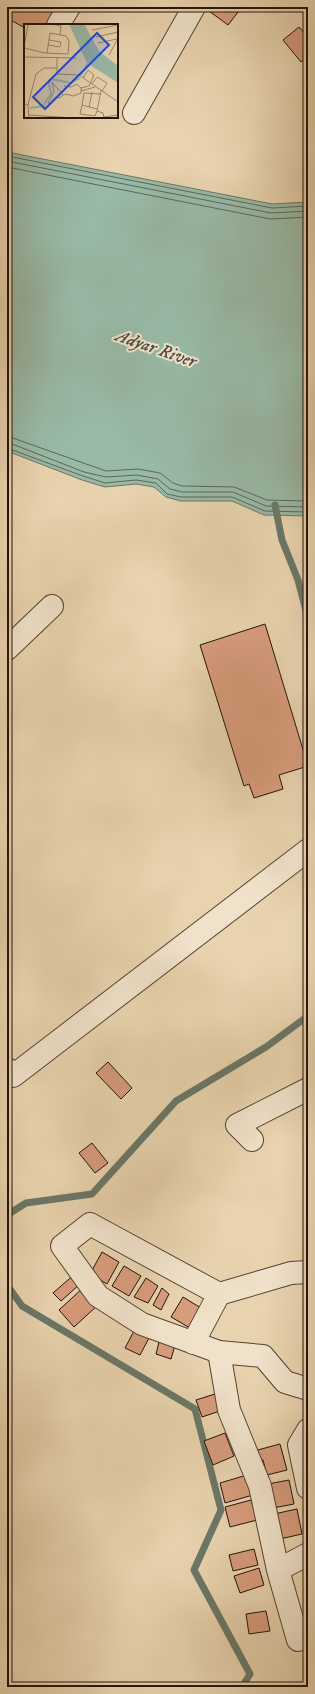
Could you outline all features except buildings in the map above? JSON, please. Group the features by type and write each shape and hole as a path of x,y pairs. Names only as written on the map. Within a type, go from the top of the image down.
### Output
{"street":[{"path":"59,24 69,7"},
{"path":"134,113 194,7"},
{"path":"7,649 52,606"},
{"path":"7,1069 13,1076 308,850"},
{"path":"252,1140 237,1125 308,1089"},
{"path":"308,1272 291,1273 219,1294 90,1224 62,1246 98,1296 142,1324 219,1352 263,1356 285,1382 308,1389"},
{"path":"193,1343 219,1294"},
{"path":"219,1352 229,1410 260,1486 278,1570 298,1640"},
{"path":"308,1430 299,1445 308,1488"},
{"path":"278,1570 308,1554"}],"water":[{"name":"Adyar River","path":"7,152 272,204 308,202 308,516 264,515 232,501 181,501 166,497 154,487 136,484 105,487 82,480 7,451"}],"waterway":[{"path":"275,505 282,540 298,580 308,618"},
{"path":"7,1215 26,1203 92,1194 176,1101 266,1047 308,1016"},
{"path":"7,1285 22,1306 195,1409 221,1510 194,1570 250,1674 242,1687"}]}
